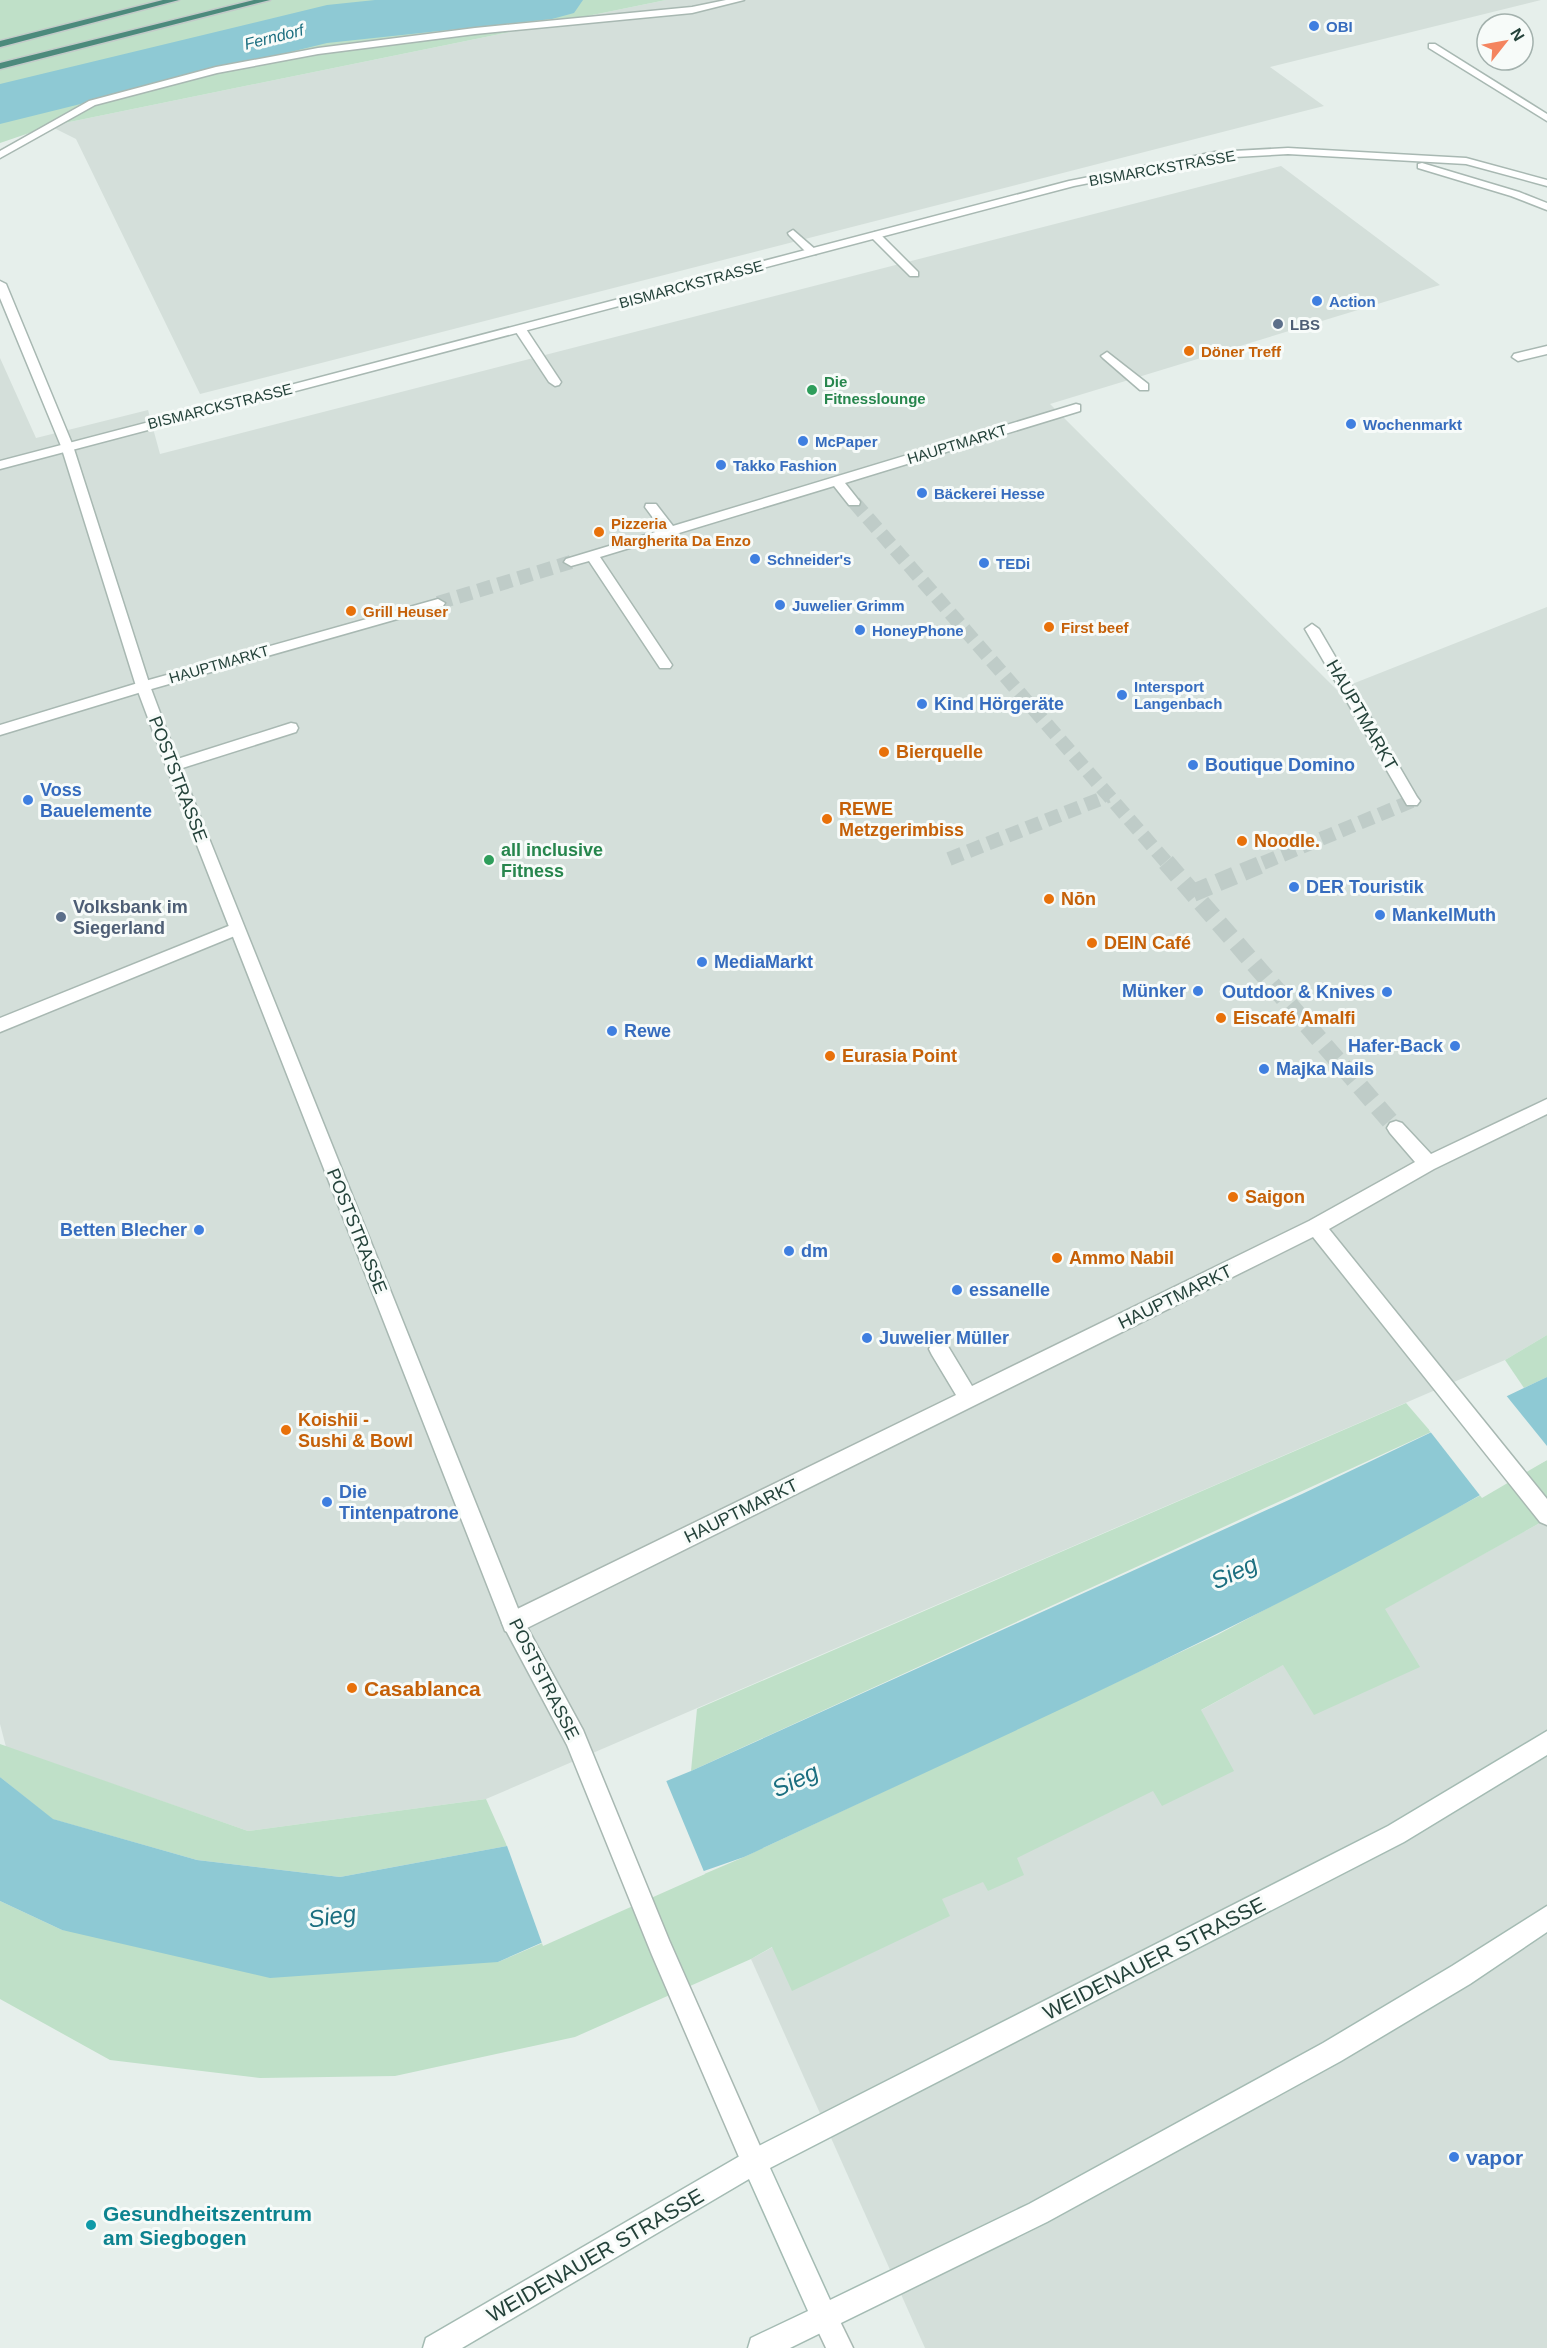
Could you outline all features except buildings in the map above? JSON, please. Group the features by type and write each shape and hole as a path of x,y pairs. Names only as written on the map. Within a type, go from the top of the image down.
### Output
{"highway":[{"path":"0,44 174,0"},
{"path":"0,66 266,0"},
{"path":"243,5 279,0"}],"street":[{"path":"0,155 92,104 216,70 329,50 692,10 739,0"},
{"path":"1431,46 1547,118"},
{"name":"BISMARCKSTRASSE","path":"0,465 1073,183 1215,155 1288,151 1466,161 1547,183"},
{"name":"BISMARCKSTRASSE","path":"1389,157 1515,194 1547,207"},
{"path":"793,233 812,252"},
{"path":"875,235 914,274"},
{"name":"POSTSTRASSE","path":"0,284 67,446 143,686 173,766 513,1623 575,1738 691,2018 754,2162"},
{"path":"520,329 555,382"},
{"path":"1518,357 1547,350"},
{"path":"1107,356 1144,387"},
{"name":"HAUPTMARKT","path":"571,562 1076,408"},
{"path":"837,481 854,502"},
{"path":"651,507 671,532"},
{"path":"592,555 665,665"},
{"name":"HAUPTMARKT","path":"0,730 143,686 438,603"},
{"name":"HAUPTMARKT","path":"1312,629 1412,801"},
{"path":"173,766 291,728"},
{"path":"0,1025 236,929"},
{"name":"HAUPTMARKT","path":"513,1623 1316,1227 1428,1164 1547,1106"},
{"path":"1396,1128 1428,1164"},
{"path":"1316,1227 1547,1515"},
{"path":"939,1349 969,1400"},
{"name":"WEIDENAUER STRASSE","path":"436,2348 754,2162 1396,1834 1547,1742"},
{"path":"761,2348 1038,2213 1321,2058 1461,1975 1547,1918"},
{"path":"754,2162 840,2348"}],"shaded area":[{"path":"666,0 1541,0 1492,12 1475,12 1475,16 1270,67 1324,106 200,394 76,139 50,126"},
{"path":"1281,166 1440,285 1050,404 1337,690 1547,607 1547,1335 1505,1360 486,1799 248,1831 6,1747 0,1724 0,358 36,438 148,410 160,454"},
{"path":"1547,1519 1547,2348 925,2348 751,1959"}],"green space":[{"path":"0,0 666,0 50,126 0,143"},
{"path":"1547,1335 1547,1377 1524,1388 1505,1360"},
{"path":"1406,1403 1431,1432 691,1771 697,1709"},
{"path":"1547,1460 1547,1519 1385,1609 1420,1667 1314,1715 1283,1665 1201,1710 1234,1771 1162,1806 1153,1791 1017,1858 1024,1875 988,1891 983,1882 942,1899 950,1916 792,1991 772,1947 751,1959 575,2037 395,2076 260,2078 110,2060 0,1999 0,1901 62,1930 498,1962 744,1857 1217,1635"},
{"path":"0,1744 248,1831 486,1799 507,1846 340,1877 197,1860 52,1819 0,1777"}],"water":[{"name":"Sieg","path":"1547,1377 1547,1456 1450,1512 1251,1617 1049,1715 744,1857 704,1871 498,1962 270,1978 62,1930 0,1901 0,1777 53,1819 197,1860 340,1877 507,1846 691,1771 1302,1494"}],"pier":[{"path":"1505,1394 1547,1446 1547,1460 1482,1498 1429,1430"},
{"path":"665,1778 705,1874 543,1946 506,1843"}],"waterway":[{"name":"Ferndorf","path":"0,104 327,24 552,0"}],"tunnel":[{"path":"854,502 1167,863"},
{"path":"438,603 571,562"},
{"path":"949,859 1108,796"},
{"path":"1263,863 1412,801"},
{"path":"1166,862 1396,1128"},
{"path":"1193,893 1267,862"}],"place":[{"name":"OBI","path":"1314,26"},
{"name":"Action","path":"1317,301"},
{"name":"LBS","path":"1278,324"},
{"name":"Döner Treff","path":"1189,351"},
{"name":"Die Fitnesslounge","path":"812,390"},
{"name":"Wochenmarkt","path":"1351,424"},
{"name":"McPaper","path":"803,441"},
{"name":"Takko Fashion","path":"721,465"},
{"name":"Bäckerei Hesse","path":"922,493"},
{"name":"Pizzeria Margherita Da Enzo","path":"599,532"},
{"name":"Schneider's","path":"755,559"},
{"name":"TEDi","path":"984,563"},
{"name":"Juwelier Grimm","path":"780,605"},
{"name":"Grill Heuser","path":"351,611"},
{"name":"First beef","path":"1049,627"},
{"name":"HoneyPhone","path":"860,630"},
{"name":"Intersport Langenbach","path":"1122,695"},
{"name":"Kind Hörgeräte","path":"922,704"},
{"name":"Bierquelle","path":"884,752"},
{"name":"Boutique Domino","path":"1193,765"},
{"name":"Voss Bauelemente","path":"28,800"},
{"name":"REWE Metzgerimbiss","path":"827,819"},
{"name":"Noodle.","path":"1242,841"},
{"name":"all inclusive Fitness","path":"489,860"},
{"name":"DER Touristik","path":"1294,887"},
{"name":"Nōn","path":"1049,899"},
{"name":"MankelMuth","path":"1380,915"},
{"name":"Volksbank im Siegerland","path":"61,917"},
{"name":"DEIN Café","path":"1092,943"},
{"name":"MediaMarkt","path":"702,962"},
{"name":"Münker","path":"1198,991"},
{"name":"Outdoor & Knives","path":"1387,992"},
{"name":"Eiscafé Amalfi","path":"1221,1018"},
{"name":"Rewe","path":"612,1031"},
{"name":"Hafer-Back","path":"1455,1046"},
{"name":"Eurasia Point","path":"830,1056"},
{"name":"Majka Nails","path":"1264,1069"},
{"name":"Saigon","path":"1233,1197"},
{"name":"Betten Blecher","path":"199,1230"},
{"name":"dm","path":"789,1251"},
{"name":"Ammo Nabil","path":"1057,1258"},
{"name":"essanelle","path":"957,1290"},
{"name":"Juwelier Müller","path":"867,1338"},
{"name":"Koishii - Sushi & Bowl","path":"286,1430"},
{"name":"Die Tintenpatrone","path":"327,1502"},
{"name":"Casablanca","path":"352,1688"},
{"name":"vapor","path":"1454,2157"},
{"name":"Gesundheitszentrum am Siegbogen","path":"91,2225"}]}
